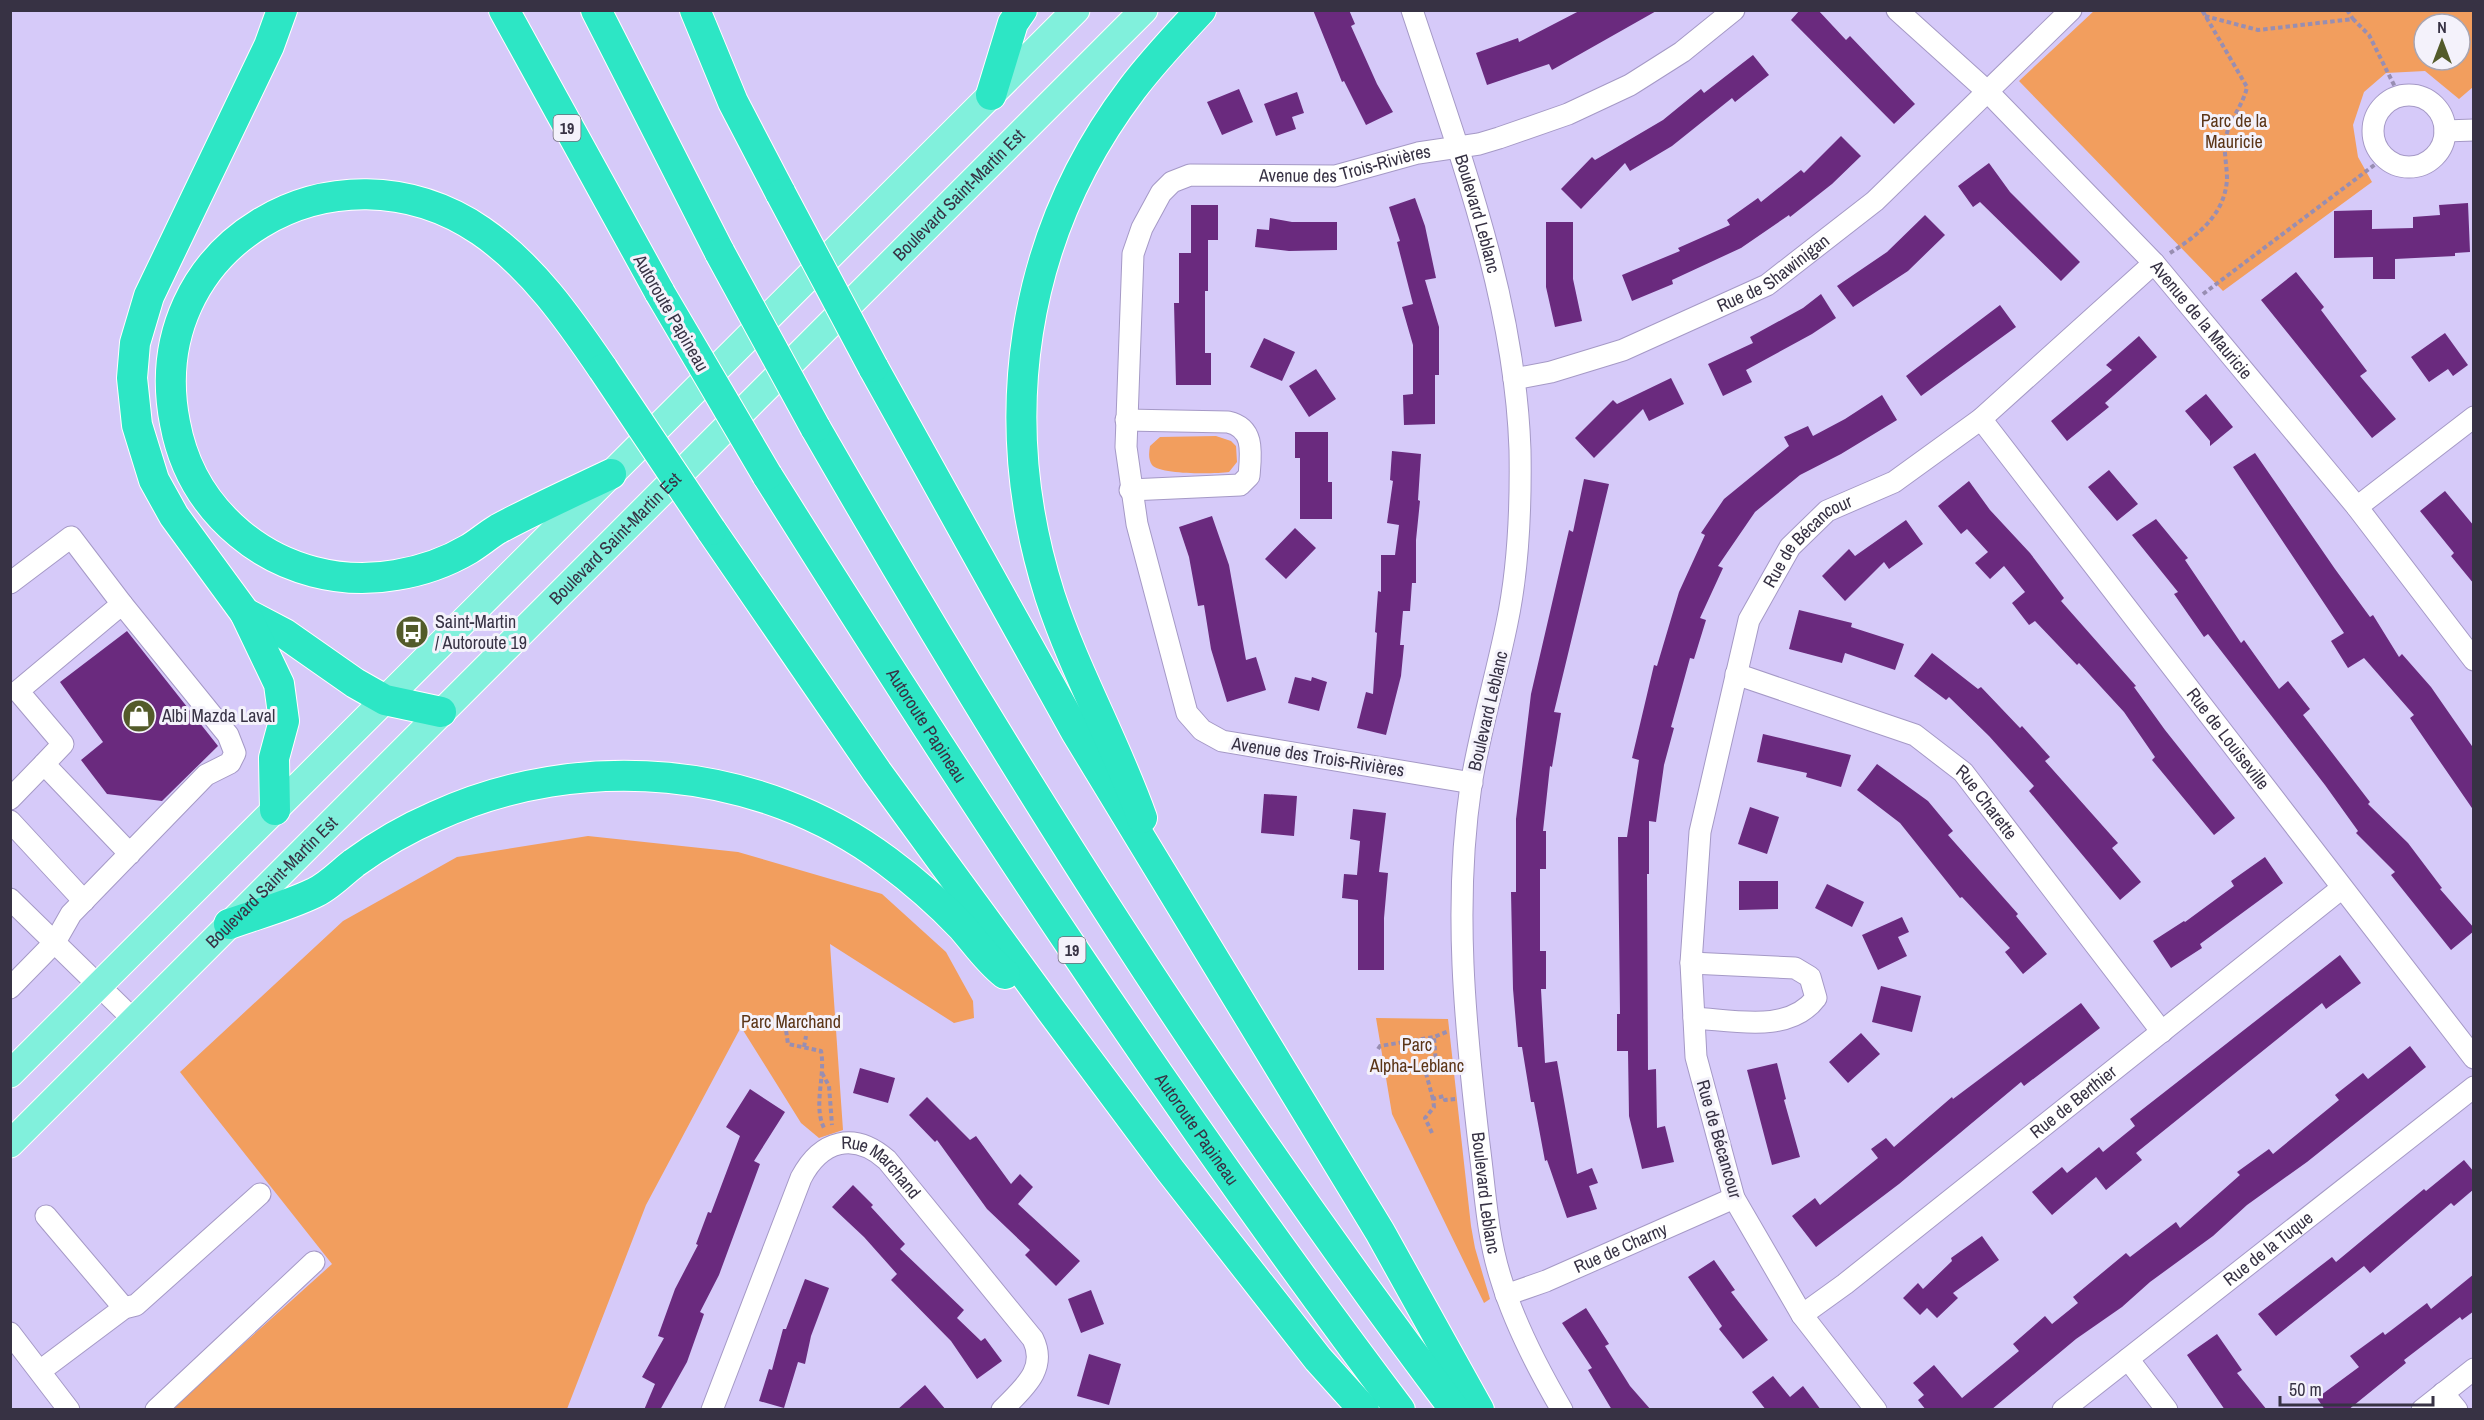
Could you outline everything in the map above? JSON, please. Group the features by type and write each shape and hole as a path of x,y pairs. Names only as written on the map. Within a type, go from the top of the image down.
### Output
{"highway":[{"path":"275,810 274,758 284,721 283,698 274,671 245,613 174,516 154,480 141,445 135,418 133,360 139,326 154,285 269,46 282,10"},
{"path":"491,10 631,245"},
{"name":"Autoroute Papineau","path":"504,10 631,245 766,475 937,745 1077,956 1222,1165 1400,1410"},
{"path":"596,10 720,254 815,426 970,691 1166,999 1314,1216 1455,1410"},
{"path":"695,10 719,73 781,194 1010,617 1166,883 1394,1255 1479,1410"},
{"path":"991,95 1012,22 1022,10"},
{"path":"1166,883 1125,768 1076,663 1043,572 1031,523 1024,480 1021,444 1021,389 1026,343 1037,287 1051,238 1068,195 1093,147 1131,90 1201,10"},
{"path":"610,474 495,530 464,552 435,565 394,576 373,578 314,572 287,563 248,541 210,504 183,454 172,411 171,389 176,343 182,319 202,280 214,264 240,238 276,214 311,201 346,193 383,194 424,202 442,209 482,231 515,259 538,282 603,369 877,772 1050,1009 1170,1170 1317,1359 1364,1410"},
{"path":"245,613 285,634 355,684 385,700 441,712"},
{"path":"229,924 316,893 387,840 477,799 525,786 571,778 611,775 666,777 760,796 808,815 854,839 932,898 997,968 1050,1009"}],"main road":[{"path":"14,1065 99,985 1076,10"},
{"name":"Boulevard Saint-Martin Est","path":"10,1144 1144,10"}],"street":[{"name":"Boulevard Leblanc","path":"1412,10 1457,147 1492,272 1514,379 1520,451 1517,553 1507,623 1472,783 1462,883 1463,979 1489,1224 1496,1263 1506,1295 1521,1330 1562,1410"},
{"name":"Avenue des Trois-Rivières","path":"1472,783 1233,744 1202,730 1187,713 1130,490 1126,420 1133,254 1154,204 1172,182 1190,175 1335,176 1418,153 1479,144 1532,128 1601,99 1656,70 1734,10"},
{"name":"Avenue de la Mauricie","path":"1897,10 1989,93 2154,263 2357,507 2474,660"},
{"name":"Rue de Shawinigan","path":"1514,379 1551,372 1623,350 1767,285 1875,201 1989,93 2071,10"},
{"path":"2411,95 2431,103 2439,111 2445,131 2438,154 2418,166 2406,167 2385,157 2374,138 2374,128 2382,108 2400,97 2411,95"},
{"path":"2445,131 2474,129"},
{"name":"Rue de Bécancour","path":"1876,1410 1802,1315 1734,1198 1696,1057 1691,963 1700,832 1749,620 1790,547 1827,511 1894,482 1981,419 2154,263"},
{"path":"2357,507 2474,417"},
{"name":"Rue de Louiseville","path":"1981,419 2474,1058"},
{"path":"1126,420 1228,422 1242,427 1249,438 1249,476 1240,485 1130,490"},
{"path":"10,582 71,537 228,735 234,753 230,763 206,775 71,914 55,942 10,988"},
{"path":"10,799 63,744 13,692 122,604"},
{"name":"Rue Charette","path":"1736,674 1915,735 1963,772 2162,1032"},
{"path":"44,764 130,854"},
{"path":"10,821 84,901"},
{"name":"Rue de Berthier","path":"1802,1315 1845,1284 2343,888"},
{"path":"10,899 134,1020"},
{"path":"1691,963 1795,968 1810,977 1816,998 1806,1011 1776,1022 1694,1018"},
{"name":"Rue de la Tuque","path":"2063,1410 2474,1087"},
{"name":"Rue Marchand","path":"711,1410 801,1178 822,1150 833,1145 852,1143 871,1147 887,1160 1033,1339 1038,1357 1033,1377 1002,1410"},
{"path":"40,1371 124,1308 136,1305 260,1194"},
{"name":"Rue de Charny","path":"1506,1295 1546,1281 1734,1198"},
{"path":"46,1216 124,1308"},
{"path":"156,1410 314,1262"},
{"path":"10,1333 69,1410"},
{"path":"2128,1359 2168,1410"},
{"path":"2422,1410 2474,1369"},
{"path":"2443,1393 2457,1410"}],"path":[{"path":"2154,263 2197,236 2213,218 2227,182 2225,142 2245,98 2247,87 2202,10"},
{"path":"2347,10 2369,35 2400,97"},
{"path":"2204,16 2258,30 2353,19"},
{"path":"2188,305 2385,157"},
{"path":"784,1016 788,1044 821,1051 819,1118 828,1134 832,1127 830,1086 822,1073"},
{"path":"1378,1049 1380,1046 1434,1037 1449,1031"},
{"path":"806,1036 807,1056"},
{"path":"1432,1133 1425,1118 1434,1107 1424,1066 1436,1064 1434,1037"},
{"path":"1433,1099 1444,1096 1445,1100 1456,1099"}],"green space":[{"name":"Parc de la Mauricie","path":"2095,10 2473,11 2473,87 2459,99 2426,72 2472,72 2472,12 2412,12 2412,72 2386,73 2364,92 2353,125 2358,157 2372,182 2223,291 2019,81"},
{"path":"1216,436 1231,441 1236,446 1237,462 1229,472 1166,471 1151,463 1150,446 1160,437"},
{"name":"Parc Marchand","path":"588,836 738,852 882,894 946,952 973,1001 974,1018 954,1023 830,944 843,1130 819,1138 801,1123 741,1027 646,1205 567,1409 170,1410 332,1264 180,1072 343,921 457,857"},
{"name":"Parc Alpha-Leblanc","path":"1376,1018 1448,1019 1471,1226 1490,1299 1484,1303 1392,1114"}],"building":[{"path":"1313,10 1349,10 1355,24 1351,26 1377,84 1393,112 1366,125 1344,81 1342,82"},
{"path":"1581,10 1658,10 1552,70 1549,64 1487,85 1476,53 1518,38 1519,42"},
{"path":"1800,10 1818,10 1846,40 1850,36 1915,104 1894,124 1791,20"},
{"path":"1753,55 1769,75 1735,102 1732,98 1672,146 1630,171 1625,163 1581,209 1561,189 1592,157 1595,160 1663,120 1701,89 1704,93"},
{"path":"1239,89 1253,122 1222,135 1207,102"},
{"path":"1297,92 1304,113 1292,117 1296,129 1276,136 1264,104"},
{"path":"1841,136 1861,156 1832,184 1790,217 1789,215 1741,248 1672,280 1673,284 1632,301 1622,275 1680,251 1678,248 1730,225 1727,220 1758,198 1761,202 1801,170 1804,173"},
{"path":"1989,163 2010,192 2080,262 2061,281 1980,202 1973,207 1958,186"},
{"path":"1415,198 1425,226 1436,278 1425,280 1439,327 1439,375 1435,375 1435,424 1404,425 1403,395 1413,394 1413,345 1402,307 1413,304 1397,242 1400,241 1389,207"},
{"path":"2468,203 2470,252 2455,253 2455,256 2395,259 2395,279 2373,279 2373,257 2334,258 2334,211 2372,210 2372,229 2413,228 2413,217 2440,215 2439,205"},
{"path":"1191,205 1218,205 1218,240 1208,240 1208,291 1205,291 1205,353 1211,353 1211,385 1176,385 1174,303 1179,303 1179,253 1191,253"},
{"path":"1925,215 1945,235 1908,271 1853,307 1837,286 1887,252"},
{"path":"1270,218 1292,222 1337,222 1337,250 1289,251 1255,247 1257,229 1269,230"},
{"path":"1546,222 1573,222 1573,279 1582,321 1555,327 1546,287"},
{"path":"2296,272 2324,307 2321,310 2367,371 2360,376 2396,419 2372,438 2261,300"},
{"path":"1821,294 1836,318 1812,334 1746,370 1752,382 1723,396 1708,364 1753,343 1750,337 1803,308"},
{"path":"2000,305 2016,327 1921,396 1906,376"},
{"path":"2445,333 2468,365 2453,376 2448,369 2429,382 2411,357"},
{"path":"2139,336 2157,357 2105,403 2109,407 2067,441 2051,421 2112,370 2106,365"},
{"path":"1264,338 1295,352 1282,381 1250,367"},
{"path":"1316,369 1336,399 1309,417 1289,386"},
{"path":"1671,378 1684,404 1649,421 1643,409 1594,458 1575,438 1613,400 1617,404"},
{"path":"2206,394 2233,427 2210,446 2210,441 2185,411"},
{"path":"1882,395 1897,420 1841,454 1800,475 1755,512 1718,566 1723,568 1700,618 1706,620 1694,659 1690,658 1671,727 1674,728 1664,765 1656,822 1649,821 1648,1070 1656,1069 1657,1128 1665,1126 1674,1162 1642,1169 1629,1116 1628,1051 1617,1051 1617,1014 1620,1014 1618,837 1627,837 1639,760 1632,758 1654,665 1657,666 1679,592 1705,535 1701,533 1724,499 1789,446 1784,437 1808,426 1813,436"},
{"path":"1295,432 1328,432 1328,482 1332,482 1332,519 1300,519 1300,458 1295,458"},
{"path":"1392,451 1421,454 1416,583 1412,583 1410,611 1403,611 1400,645 1404,645 1401,676 1386,735 1357,728 1366,692 1373,694 1378,591 1381,592 1381,555 1395,555 1399,525 1387,523 1393,481 1390,480"},
{"path":"2255,453 2335,569 2370,617 2373,615 2399,657 2402,654 2431,687 2474,749 2474,811 2410,718 2414,715 2364,658 2348,668 2331,641 2344,633 2233,467"},
{"path":"2109,470 2138,504 2117,521 2088,487"},
{"path":"1584,479 1609,484 1554,712 1561,713 1552,767 1550,766 1543,831 1546,831 1546,869 1540,869 1540,951 1546,951 1546,989 1541,989 1545,1063 1557,1061 1577,1174 1592,1168 1598,1183 1589,1186 1597,1209 1567,1218 1547,1160 1545,1161 1534,1102 1531,1102 1522,1047 1518,1047 1513,989 1511,892 1516,892 1516,819 1531,694 1569,530 1573,532"},
{"path":"1969,481 1990,510 2030,553 2064,598 2061,601 2136,686 2134,687 2165,730 2235,818 2214,835 2152,760 2155,757 2124,712 2079,663 2077,665 2035,621 2029,625 2012,603 2025,592 2004,566 1990,579 1975,563 1988,552 1967,529 1961,534 1938,506"},
{"path":"2445,491 2474,526 2474,584 2451,556 2454,553 2420,511"},
{"path":"1212,516 1229,565 1246,660 1256,657 1266,690 1227,702 1211,649 1204,605 1198,606 1189,557 1179,527"},
{"path":"2156,519 2188,558 2185,560 2241,643 2244,640 2279,689 2288,681 2310,709 2303,715 2370,802 2368,804 2408,843 2442,888 2440,889 2474,928 2474,931 2451,950 2391,875 2395,872 2356,833 2358,831 2325,785 2208,634 2204,637 2174,594 2178,592 2132,535"},
{"path":"1906,520 1923,544 1889,569 1884,562 1845,601 1822,576 1849,549 1855,556"},
{"path":"1295,528 1316,548 1286,579 1265,559"},
{"path":"1799,610 1852,623 1851,627 1904,644 1895,670 1845,653 1842,663 1789,649"},
{"name":"Albi Mazda Laval","path":"127,631 218,746 162,801 107,794 81,760 103,742 60,682"},
{"path":"1932,653 1978,689 1981,687 2020,728 2022,726 2050,757 2045,761 2118,843 2112,848 2141,882 2120,900 2029,791 2034,786 1989,736 1949,697 1946,700 1914,676"},
{"path":"1295,677 1311,681 1312,677 1327,682 1319,711 1288,703"},
{"path":"1763,734 1851,755 1841,787 1806,777 1807,773 1757,762"},
{"path":"1877,764 1928,801 1953,831 1948,835 2018,914 2016,916 2047,954 2023,974 2005,952 2010,948 1962,897 1960,898 1900,823 1857,790"},
{"path":"1264,794 1297,796 1294,836 1261,833"},
{"path":"1750,807 1779,817 1767,854 1738,844"},
{"path":"1353,809 1386,813 1379,872 1388,873 1384,918 1384,970 1358,970 1358,900 1342,898 1344,874 1357,875 1360,841 1350,839"},
{"path":"2265,857 2283,883 2200,944 2202,948 2171,968 2153,941 2185,922 2234,886 2231,881"},
{"path":"1739,881 1778,881 1778,909 1739,910"},
{"path":"1827,884 1864,902 1852,927 1815,908"},
{"path":"1902,917 1909,932 1898,937 1907,956 1878,970 1862,935"},
{"path":"2340,955 2361,983 2326,1009 2322,1003 2136,1153 2142,1160 2106,1190 2096,1177 2052,1215 2032,1192 2062,1167 2067,1173 2099,1147 2103,1152 2135,1126 2130,1119"},
{"path":"1881,986 1921,996 1912,1032 1872,1022"},
{"path":"2081,1003 2100,1028 2024,1086 2021,1082 1899,1184 1816,1247 1792,1216 1815,1198 1820,1205 1878,1158 1871,1149 1886,1138 1894,1147 1952,1097 1953,1099"},
{"path":"1861,1033 1880,1054 1848,1083 1829,1062"},
{"path":"2410,1046 2426,1067 2307,1162 2247,1205 2213,1236 2150,1282 2122,1307 2076,1339 1991,1410 1926,1410 1918,1400 1924,1395 1913,1383 1934,1365 1962,1398 2019,1351 2013,1344 2045,1316 2052,1324 2078,1303 2073,1297 2126,1253 2130,1257 2176,1222 2180,1228 2240,1175 2237,1172 2269,1149 2273,1154 2339,1100 2335,1095 2363,1073 2368,1079"},
{"path":"1777,1063 1786,1099 1784,1100 1800,1157 1772,1165 1747,1070"},
{"path":"860,1068 895,1078 888,1103 853,1093"},
{"path":"750,1089 785,1112 754,1161 760,1164 719,1275 700,1312 704,1314 687,1362 660,1410 644,1410 655,1384 642,1377 664,1338 658,1336 675,1289 698,1245 696,1244 708,1212 711,1213 740,1136 726,1127"},
{"path":"927,1097 970,1140 976,1136 1011,1184 1020,1174 1033,1187 1018,1204 1080,1261 1056,1286 1025,1255 1030,1250 987,1209 937,1140 935,1142 909,1115"},
{"path":"2464,1160 2474,1172 2474,1189 2454,1206 2451,1203 2370,1273 2364,1266 2276,1336 2258,1314 2332,1257 2336,1262 2424,1189 2426,1191"},
{"path":"853,1185 905,1244 900,1249 964,1310 957,1318 981,1341 985,1338 1002,1361 977,1379 951,1341 891,1280 897,1274 864,1237 832,1207"},
{"path":"1982,1236 1999,1260 1953,1293 1958,1298 1937,1318 1927,1308 1920,1315 1903,1298 1918,1283 1923,1289 1952,1261 1951,1258"},
{"path":"1714,1260 1735,1290 1731,1292 1768,1340 1743,1359 1719,1329 1722,1326 1688,1277"},
{"path":"2474,1274 2474,1311 2462,1320 2460,1317 2404,1360 2406,1363 2348,1410 2325,1410 2317,1398 2359,1367 2350,1356 2383,1332 2385,1335 2427,1303 2431,1309"},
{"path":"805,1279 829,1288 811,1336 805,1364 798,1362 784,1408 759,1401 769,1369 772,1370 783,1329 786,1329"},
{"path":"1091,1290 1104,1324 1081,1333 1068,1299"},
{"path":"1586,1308 1609,1344 1605,1346 1630,1386 1651,1410 1612,1410 1588,1370 1592,1368 1562,1323"},
{"path":"2217,1334 2242,1370 2237,1373 2267,1410 2225,1410 2187,1355"},
{"path":"1089,1354 1121,1364 1109,1405 1077,1396"},
{"path":"1773,1376 1790,1397 1803,1386 1821,1410 1766,1410 1752,1392"},
{"path":"925,1385 946,1410 897,1410"}],"place":[{"name":"Saint-Martin / Autoroute 19","path":"412,632"},
{"name":"Albi Mazda Laval","path":"139,716"}]}
